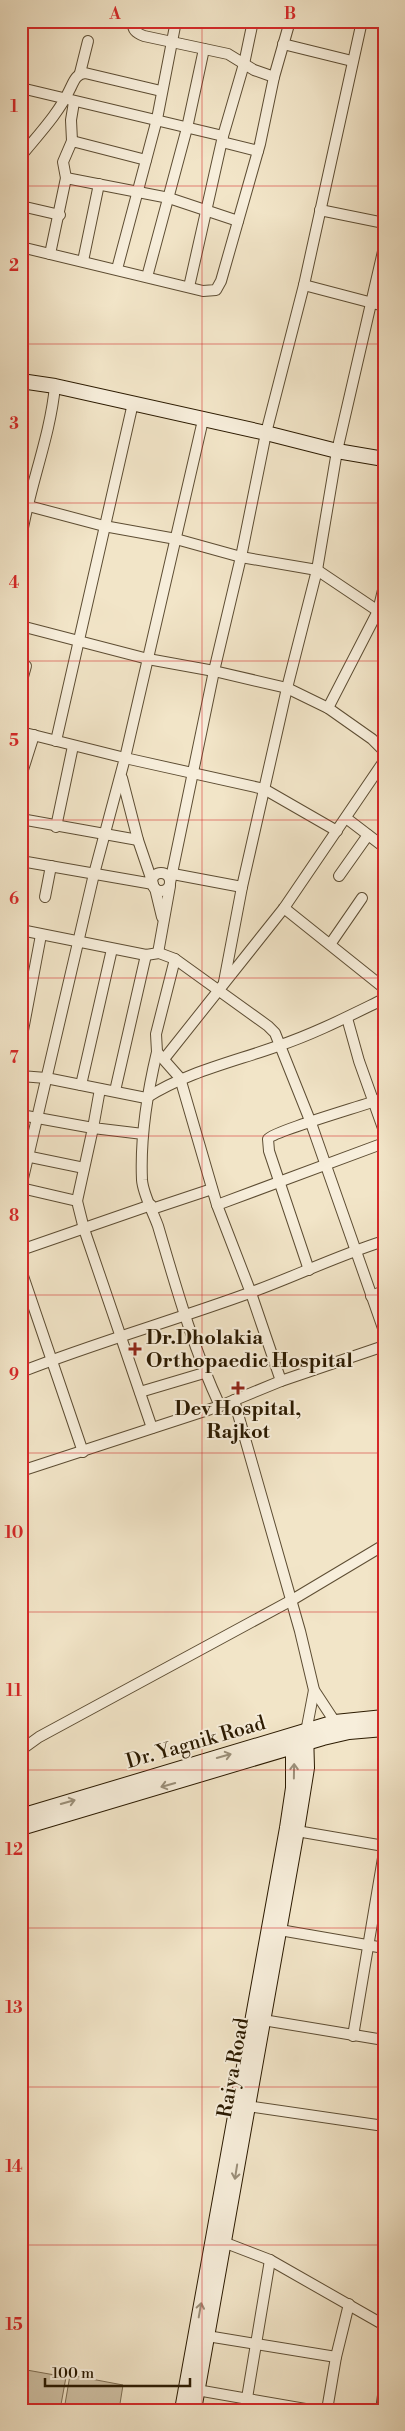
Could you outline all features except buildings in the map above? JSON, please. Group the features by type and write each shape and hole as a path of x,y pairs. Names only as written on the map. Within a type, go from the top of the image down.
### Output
{"street":[{"path":"133,21 133,28 136,33 172,43 228,54 244,64 274,77"},
{"path":"117,269 157,119 176,21"},
{"path":"189,287 222,139 244,64 253,21"},
{"path":"21,247 210,292 216,290 219,286 258,151 274,77 290,21"},
{"path":"158,953 214,670 241,557 266,433 304,285 362,21"},
{"path":"50,254 60,215 66,178 63,162 72,141 69,101 76,76 80,73 88,41"},
{"path":"284,44 352,60"},
{"path":"148,277 187,128 204,49"},
{"path":"80,73 161,91"},
{"path":"21,88 69,101 157,119 258,151"},
{"path":"21,156 69,101"},
{"path":"72,141 146,160"},
{"path":"66,178 169,198 238,221"},
{"path":"83,261 98,184"},
{"path":"21,206 60,215"},
{"path":"320,210 384,224"},
{"path":"221,985 287,688 317,570 337,451 384,247"},
{"path":"304,285 384,306"},
{"path":"21,381 55,386 266,433 337,451 384,460"},
{"path":"21,539 24,504 53,409 55,386"},
{"path":"56,741 133,403"},
{"path":"77,1202 21,1188 24,1156 36,1118 94,874 121,776 203,420"},
{"path":"24,504 104,526 176,539 241,557 317,570 381,613"},
{"path":"328,708 381,613 384,586"},
{"path":"21,626 148,659 214,670 287,688 328,708 372,738 384,752"},
{"path":"21,684 26,666"},
{"path":"21,732 73,746 264,789 337,831"},
{"path":"21,776 34,736"},
{"path":"56,827 73,746"},
{"path":"220,1406 204,1373 184,1315 152,1207 142,1182 146,1098 161,1056 284,908 383,765"},
{"path":"121,776 138,840 154,886 163,923"},
{"path":"346,818 384,847"},
{"path":"21,819 56,827 138,840"},
{"path":"340,876 368,835"},
{"path":"21,861 154,886 163,891 171,881"},
{"path":"45,897 51,866"},
{"path":"154,886 155,876 161,873 169,877 171,881 242,887"},
{"path":"331,943 362,898"},
{"path":"284,908 331,943 384,988"},
{"path":"21,930 41,936 146,955 158,953 175,959 221,985 268,1026 278,1041 311,1123 384,1331"},
{"path":"21,1041 41,936"},
{"path":"81,1085 112,949"},
{"path":"116,1092 146,955"},
{"path":"175,959 156,1034 161,1056 180,1078 217,1205 251,1293 281,1381"},
{"path":"21,1076 46,1078 146,1098 180,1078 278,1041 348,1018 384,1000"},
{"path":"348,1018 373,1102 384,1131"},
{"path":"100,1088 77,1202 84,1229 152,1428"},
{"path":"309,1270 269,1151 268,1139 271,1135 284,1130 311,1123 384,1098"},
{"path":"21,1115 93,1128 143,1134"},
{"path":"217,1205 384,1143"},
{"path":"24,1156 84,1168"},
{"path":"21,1250 212,1189"},
{"path":"21,1372 120,1336 251,1293 355,1250 384,1241"},
{"path":"21,1270 83,1452"},
{"path":"371,1296 384,1291"},
{"path":"22,1469 83,1452 220,1406 281,1381 384,1346"},
{"path":"140,1392 204,1373"},
{"path":"234,1400 292,1600 314,1690 335,1722"},
{"path":"21,1750 39,1737 292,1600 384,1545"},
{"path":"300,1740 314,1690"},
{"name":"Dr. Yagnik Road","path":"21,1816 300,1740 335,1722 384,1717"},
{"path":"21,1828 300,1740 349,1732 384,1729"},
{"name":"Raiya Road","path":"182,2410 202,2335 292,1830 307,1768 300,1740"},
{"path":"292,1830 384,1846"},
{"path":"353,2036 384,1852"},
{"path":"274,1929 384,1948"},
{"name":"Raiya Road","path":"219,2240 263,2020 274,1929"},
{"path":"263,2020 384,2040"},
{"path":"247,2106 384,2126"},
{"path":"219,2240 270,2260 384,2325"},
{"path":"245,2410 270,2260"},
{"path":"327,2410 336,2357 349,2304"},
{"path":"202,2335 336,2357"},
{"name":"Raiya Road","path":"194,2410 198,2390 202,2335"},
{"path":"381,2410 384,2388"},
{"path":"198,2390 311,2410"}],"shaded area":[{"path":"21,2369 66,2377 60,2410 21,2410"},
{"path":"70,2375 123,2385 119,2410 64,2410"}],"place":[{"name":"Dr.Dholakia Orthopaedic Hospital","path":"135,1349"},
{"name":"Dev Hospital, Rajkot","path":"238,1388"}]}
